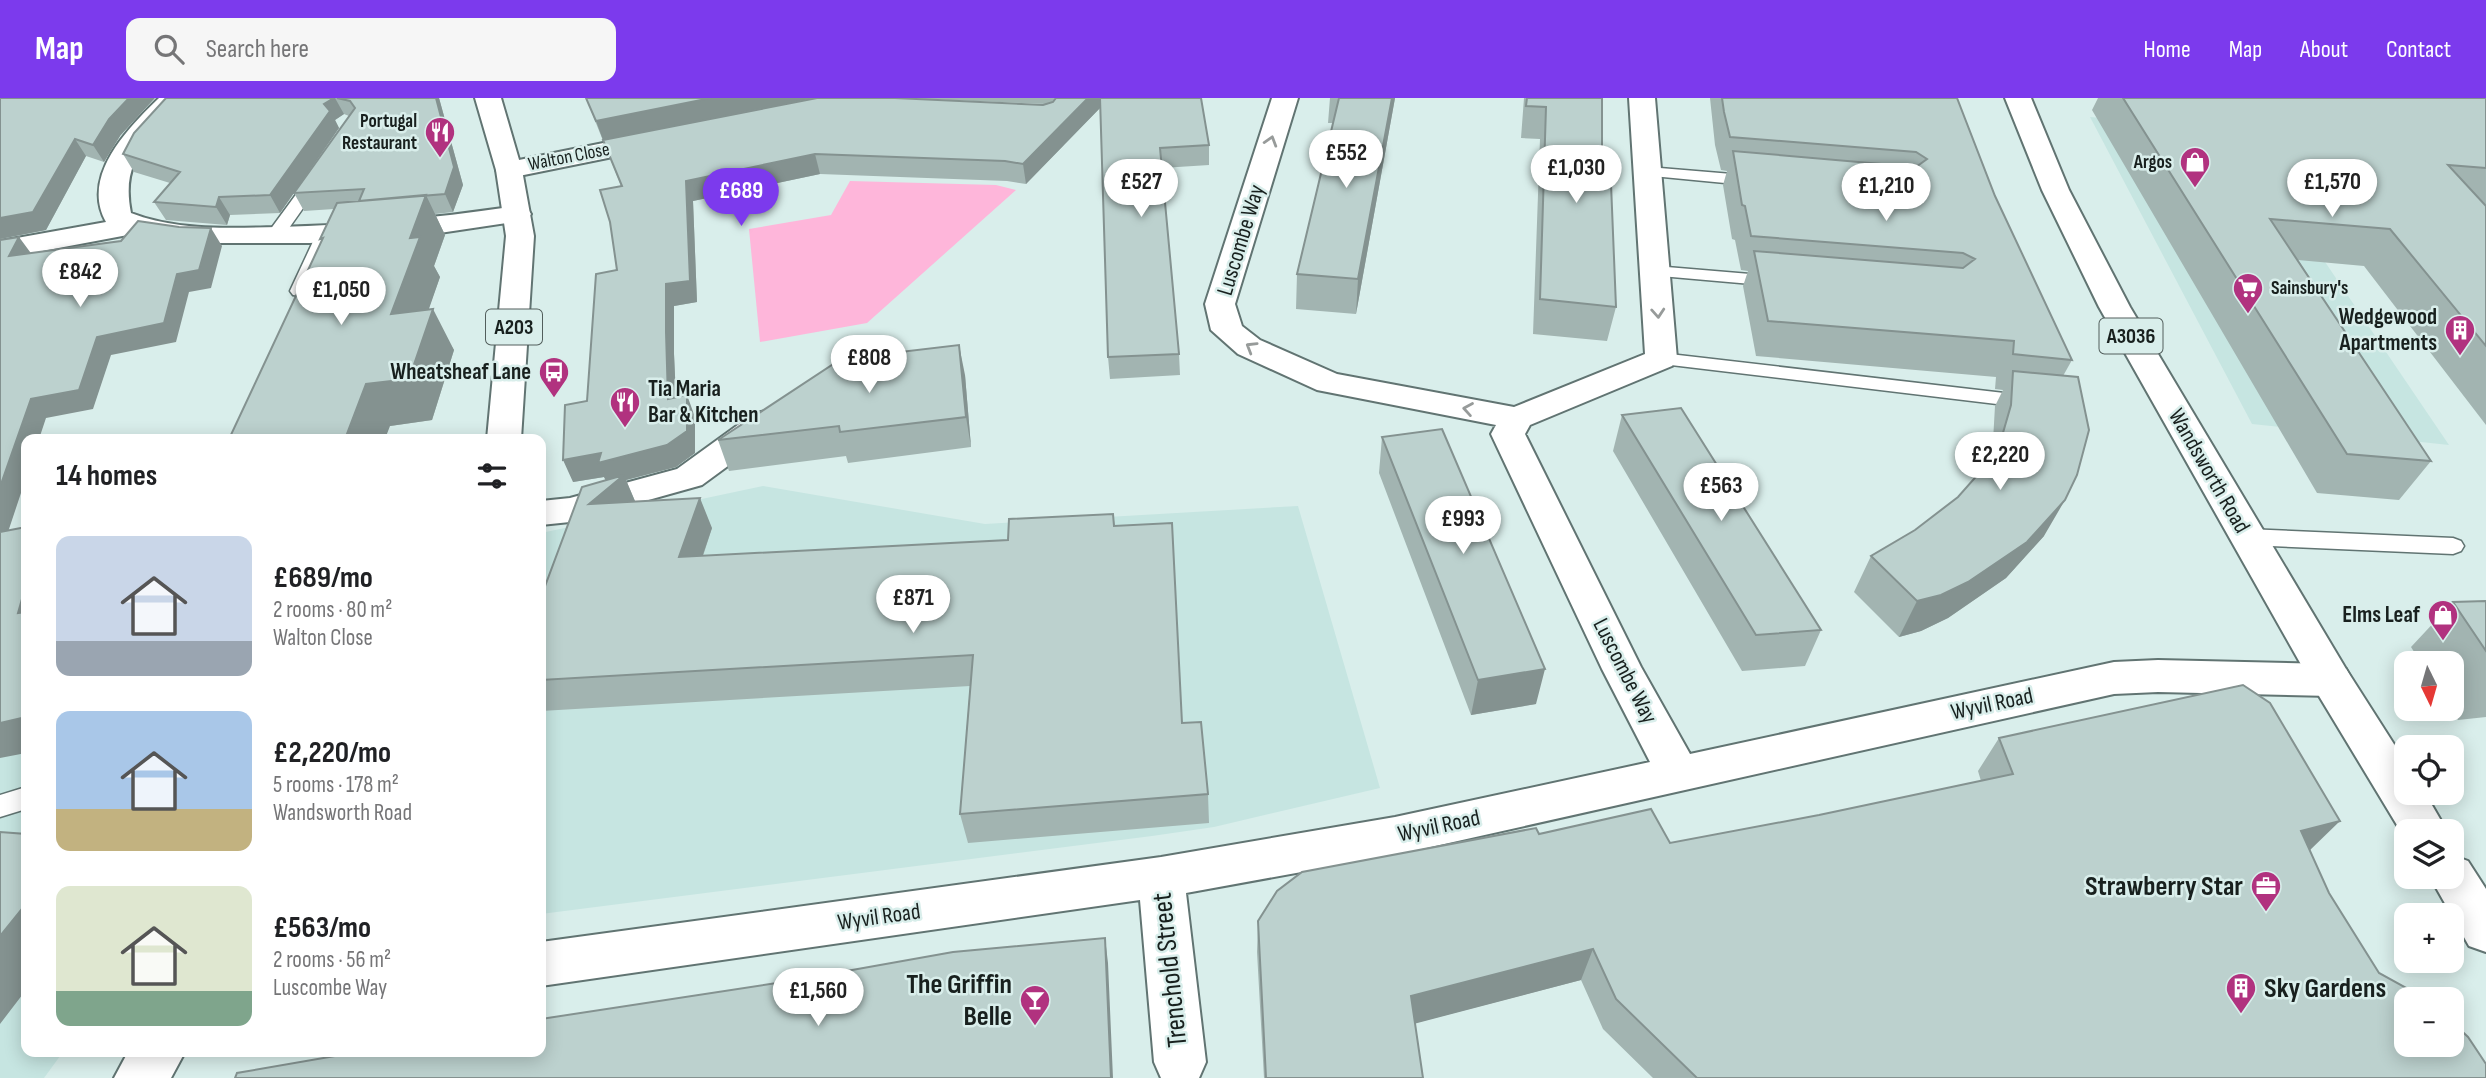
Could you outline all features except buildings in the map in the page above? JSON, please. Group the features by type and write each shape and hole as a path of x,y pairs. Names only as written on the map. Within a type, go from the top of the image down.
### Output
{"main road":[{"path":"129,226 118,218 114,185 119,165 135,139 173,98"},
{"name":"A203","path":"488,98 509,170 520,236 504,434"},
{"name":"Luscombe Way","path":"1285,98 1220,304 1227,330 1249,347 1329,383 1517,418 1508,434 1622,669 1678,773"},
{"path":"1517,418 1661,359 1642,98"},
{"name":"Wandsworth Road","path":"2018,98 2040,160 2071,226 2175,416 2194,443 2331,680 2418,819"},
{"name":"Walton Close","path":"509,170 684,134"},
{"path":"0,250 129,226 199,235 325,233 435,226 517,214"},
{"path":"546,512 570,510 688,477 787,406"},
{"name":"Wyvil Road","path":"546,963 1161,877 1395,836 2114,678 2158,676 2331,680"},
{"name":"Trenchold Street","path":"1161,877 1180,1062"},
{"path":"2460,889 2486,931"},
{"path":"140,1078 155,1057"}],"lane":[{"path":"276,234 330,158"},
{"path":"1648,172 1769,182"},
{"path":"292,308 325,233"},
{"path":"1655,271 1794,282"},
{"path":"1661,359 2056,405"},
{"path":"2247,537 2453,546"},
{"path":"0,806 21,800"}],"shaded area":[{"path":"2090,117 2235,129 2449,445 2252,424"},
{"path":"850,181 996,185 1016,190 867,323 760,342 749,229 831,215"},
{"path":"763,486 985,524 1298,506 1380,788 1214,827 546,913 546,532"},
{"path":"21,632 21,1057 59,1057 44,1078 0,1078 0,636"}],"place":[{"name":"Portugal Restaurant","path":"440,159"},
{"name":"Argos","path":"2195,189"},
{"name":"Sainsbury's","path":"2248,315"},
{"name":"Wedgewood Apartments","path":"2460,357"},
{"name":"Wheatsheaf Lane","path":"554,399"},
{"name":"Tia Maria Bar & Kitchen","path":"625,429"},
{"name":"Elms Leaf","path":"2443,642"},
{"name":"Strawberry Star","path":"2266,913"},
{"name":"Sky Gardens","path":"2241,1015"},
{"name":"The Griffin Belle","path":"1035,1027"}]}
